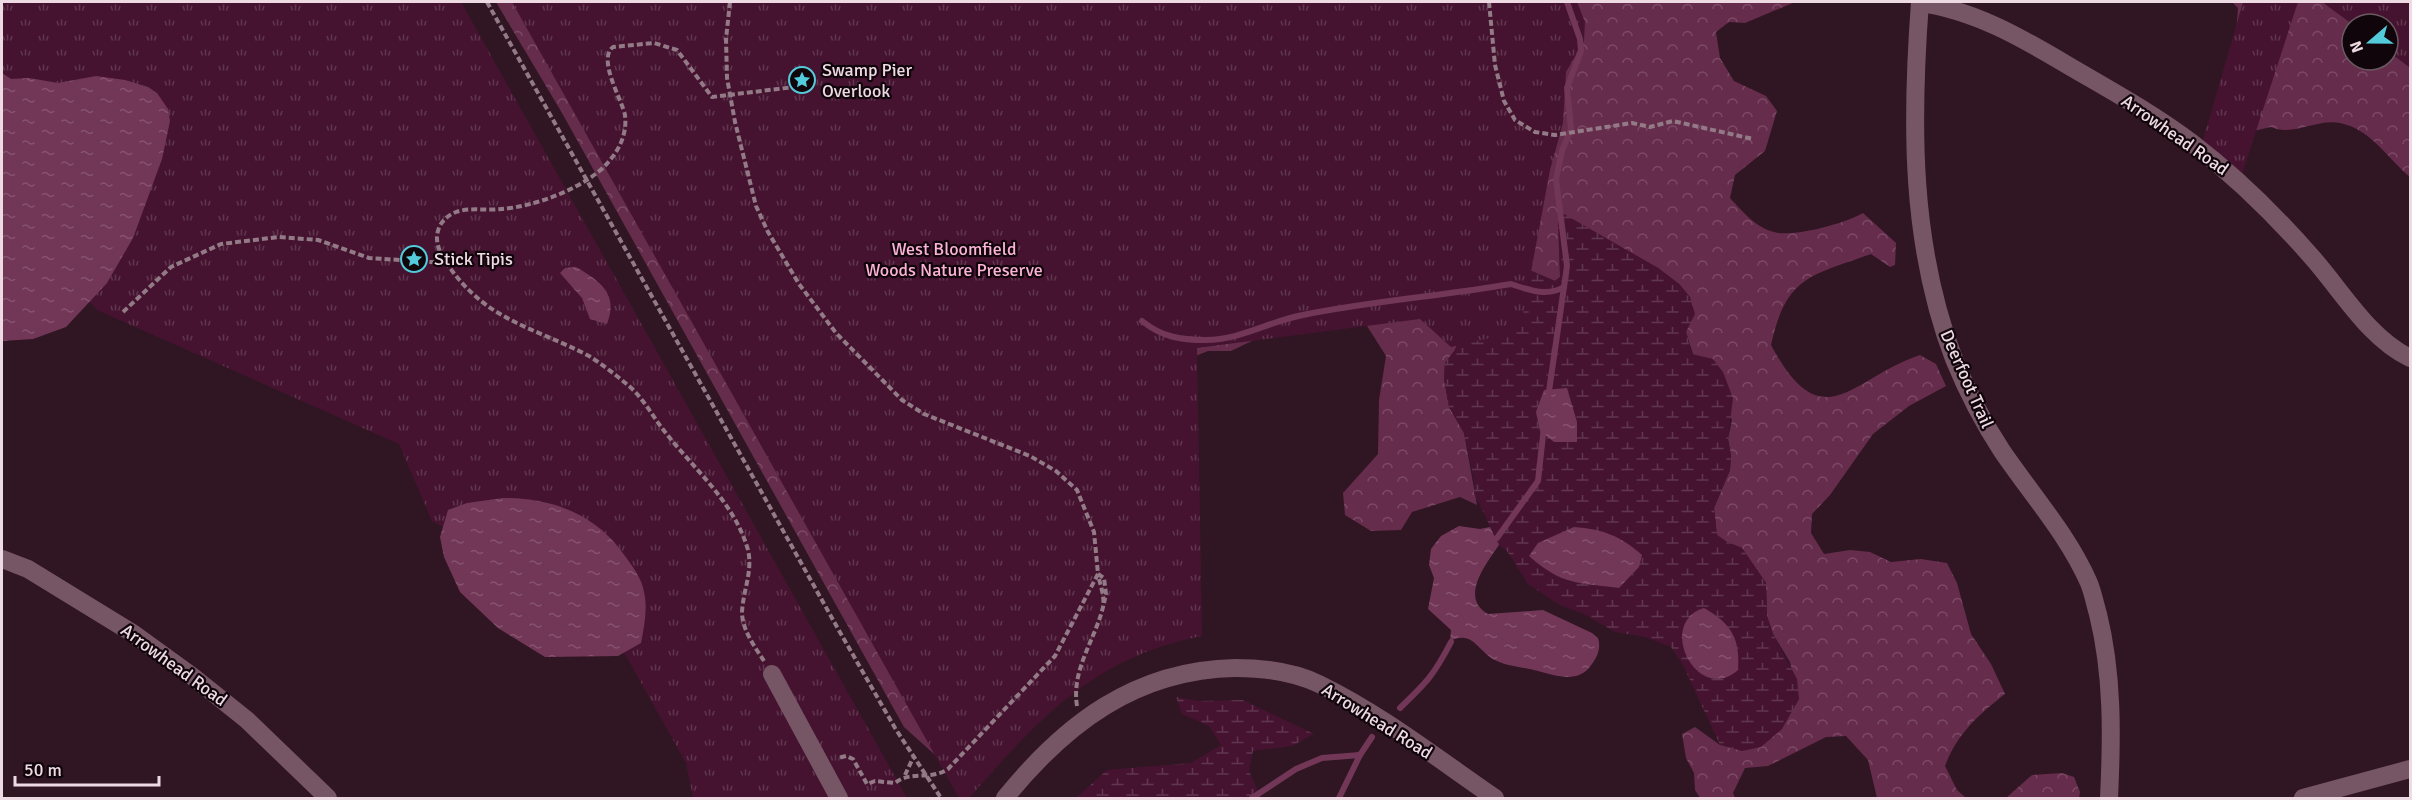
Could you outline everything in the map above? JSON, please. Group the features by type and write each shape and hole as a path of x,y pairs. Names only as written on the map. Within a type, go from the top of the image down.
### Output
{"street":[{"name":"Arrowhead Road","path":"1920,2 1949,7 2022,38 2190,141 2236,179 2311,255 2342,296 2376,332 2410,358"},
{"name":"Deerfoot Trail","path":"1920,2 1914,125 1916,186 1922,232 1937,306 1955,360 1977,409 2002,451 2064,538 2090,585 2103,636 2110,689 2112,746 2109,798"},
{"name":"Arrowhead Road","path":"2,558 28,569 134,634 192,676 247,720 328,798"},
{"name":"Arrowhead Road","path":"1005,798 1050,748 1082,720 1126,694 1181,674 1208,669 1269,668 1318,683 1379,719 1495,798"},
{"path":"772,674 839,798"},
{"path":"2303,798 2344,794 2410,769"}],"path":[{"path":"487,2 837,627 914,758 941,798"},
{"path":"730,2 726,39 730,95 756,206 780,254 836,333 902,400 924,414 1030,456 1056,471 1077,490 1094,532 1104,605 1083,658 1077,682 1076,703 1082,720"},
{"path":"1489,2 1495,65 1504,101 1515,120 1535,132 1555,135 1632,123 1650,127 1673,121 1753,139"},
{"path":"772,674 750,637 742,613 750,563 748,549 732,514 712,487 630,387 591,357 499,315 465,287 446,263 438,247 438,230 442,222 454,213 529,205 556,196 586,179 609,162 623,142 625,113 610,72 609,50 619,45 665,45 682,54 705,91 712,97 802,86"},
{"path":"123,312 171,267 221,244 279,237 318,240 369,258 446,263"},
{"path":"905,775 938,776 948,769 1055,656 1098,574"},
{"path":"818,758 826,762 846,756 853,759 867,784 875,781 895,783 905,775 914,758"}],"green space":[{"path":"2,2 461,2 907,798 693,798 686,763 602,613 432,521 399,444 97,310 12,221 2,215"},
{"name":"West Bloomfield Woods Nature Preserve","path":"496,2 1795,2 1745,23 1729,22 1716,32 1720,58 1734,81 1766,96 1777,111 1765,151 1735,175 1730,198 1755,223 1774,232 1806,231 1845,221 1863,213 1896,243 1895,265 1890,267 1871,254 1817,274 1804,282 1784,305 1771,345 1790,374 1807,391 1823,397 1839,395 1856,388 1896,365 1920,355 1936,364 1946,386 1909,406 1873,434 1830,495 1812,514 1811,533 1824,554 1850,550 1870,552 1891,562 1921,559 1947,563 1957,583 1971,634 1991,664 2005,694 1969,726 1956,744 1945,766 1957,790 1966,798 1877,798 1868,760 1846,736 1826,737 1768,766 1745,768 1733,793 1735,798 1700,798 1695,790 1694,773 1686,758 1682,734 1695,727 1720,745 1790,713 1799,699 1790,662 1773,634 1767,616 1766,583 1742,548 1717,535 1714,508 1730,470 1731,455 1728,439 1732,420 1693,354 1686,332 1690,297 1679,284 1658,268 1566,216 1559,216 1560,277 1555,281 1520,266 1464,326 1455,350 1445,363 1444,379 1449,407 1464,433 1477,505 1460,497 1412,512 1401,530 1371,531 1345,515 1343,493 1378,454 1379,400 1386,356 1362,318 1279,328 1231,351 1208,351 1188,359 1140,649 944,763 904,727 562,113"},
{"name":"West Bloomfield Woods Nature Preserve","path":"512,2 1577,2 1585,22 1584,41 1566,72 1563,123 1550,170 1520,331 1451,347 1420,319 1197,348 1202,636 1164,646 1129,659 1099,676 1071,695 1045,718 969,798 959,798"},
{"path":"2232,2 2410,2 2410,177 2370,138 2351,126 2331,122 2296,129 2271,127 2253,131 2235,48 2238,8"},
{"path":"2243,2 2298,2 2242,174 2203,140"},
{"path":"2322,2 2410,2 2410,68 2400,60 2400,12 2340,12 2340,15"},
{"path":"1564,214 1658,268 1679,284 1690,297 1695,314 1686,332 1692,354 1713,359 1723,372 1733,398 1728,439 1731,455 1730,470 1714,508 1717,535 1742,548 1766,583 1767,616 1773,634 1797,679 1799,699 1782,729 1761,747 1742,751 1720,745 1683,665 1671,647 1645,637 1615,632 1584,614 1560,605 1528,584 1507,551 1499,545 1474,493 1474,481 1464,433 1449,407 1444,379 1445,363 1455,350 1464,326 1520,266 1555,281 1560,277 1559,216","holes":["1639,567 1619,588 1566,581"]},
{"path":"1176,697 1199,701 1243,700 1314,734 1292,746 1253,751 1249,771 1261,798 1076,798 1107,770 1191,763 1221,745 1209,726 1182,714"},
{"path":"2062,773 2074,777 2080,792 2079,798 2006,798 2032,775"}],"water":[{"path":"2,73 11,79 29,78 58,83 96,76 125,80 148,87 157,93 168,109 170,121 162,159 133,238 107,283 66,327 33,339 2,341"},
{"path":"576,267 600,283 609,296 611,304 607,324 590,319 582,298 560,273 565,268"},
{"path":"1567,388 1577,422 1577,442 1554,442 1540,431 1536,412 1544,390"},
{"path":"503,498 539,501 572,511 601,529 613,541 634,569 643,587 646,611 641,643 618,656 545,657 498,628 460,592 444,557 440,537 448,510 467,503"},
{"path":"1459,526 1480,529 1490,527 1499,545 1482,571 1475,590 1480,607 1488,614 1543,610 1592,633 1598,638 1599,648 1596,658 1587,670 1574,676 1553,675 1497,661 1465,638 1450,641 1451,630 1428,609 1434,578 1429,565 1431,549 1441,536"},
{"path":"1574,527 1619,538 1642,555 1639,567 1619,588 1561,578 1529,556 1538,543"},
{"path":"1704,608 1728,626 1736,641 1738,670 1723,678 1709,678 1697,670 1688,658 1683,644 1683,629 1690,616"}],"waterway":[{"path":"1548,398 1567,266 1556,179 1562,151 1571,129 1567,88 1581,51 1580,39 1567,2"},
{"path":"1142,321 1157,331 1180,338 1219,339 1243,334 1291,318 1355,306 1511,284 1545,292 1564,287"},
{"path":"1497,538 1538,481 1544,426"},
{"path":"1400,708 1429,678 1451,642"},
{"path":"1339,798 1360,755 1372,737"},
{"path":"1252,798 1296,769 1322,758 1360,755"}],"place":[{"name":"Swamp Pier Overlook","path":"802,80"},
{"name":"Stick Tipis","path":"414,259"}]}
